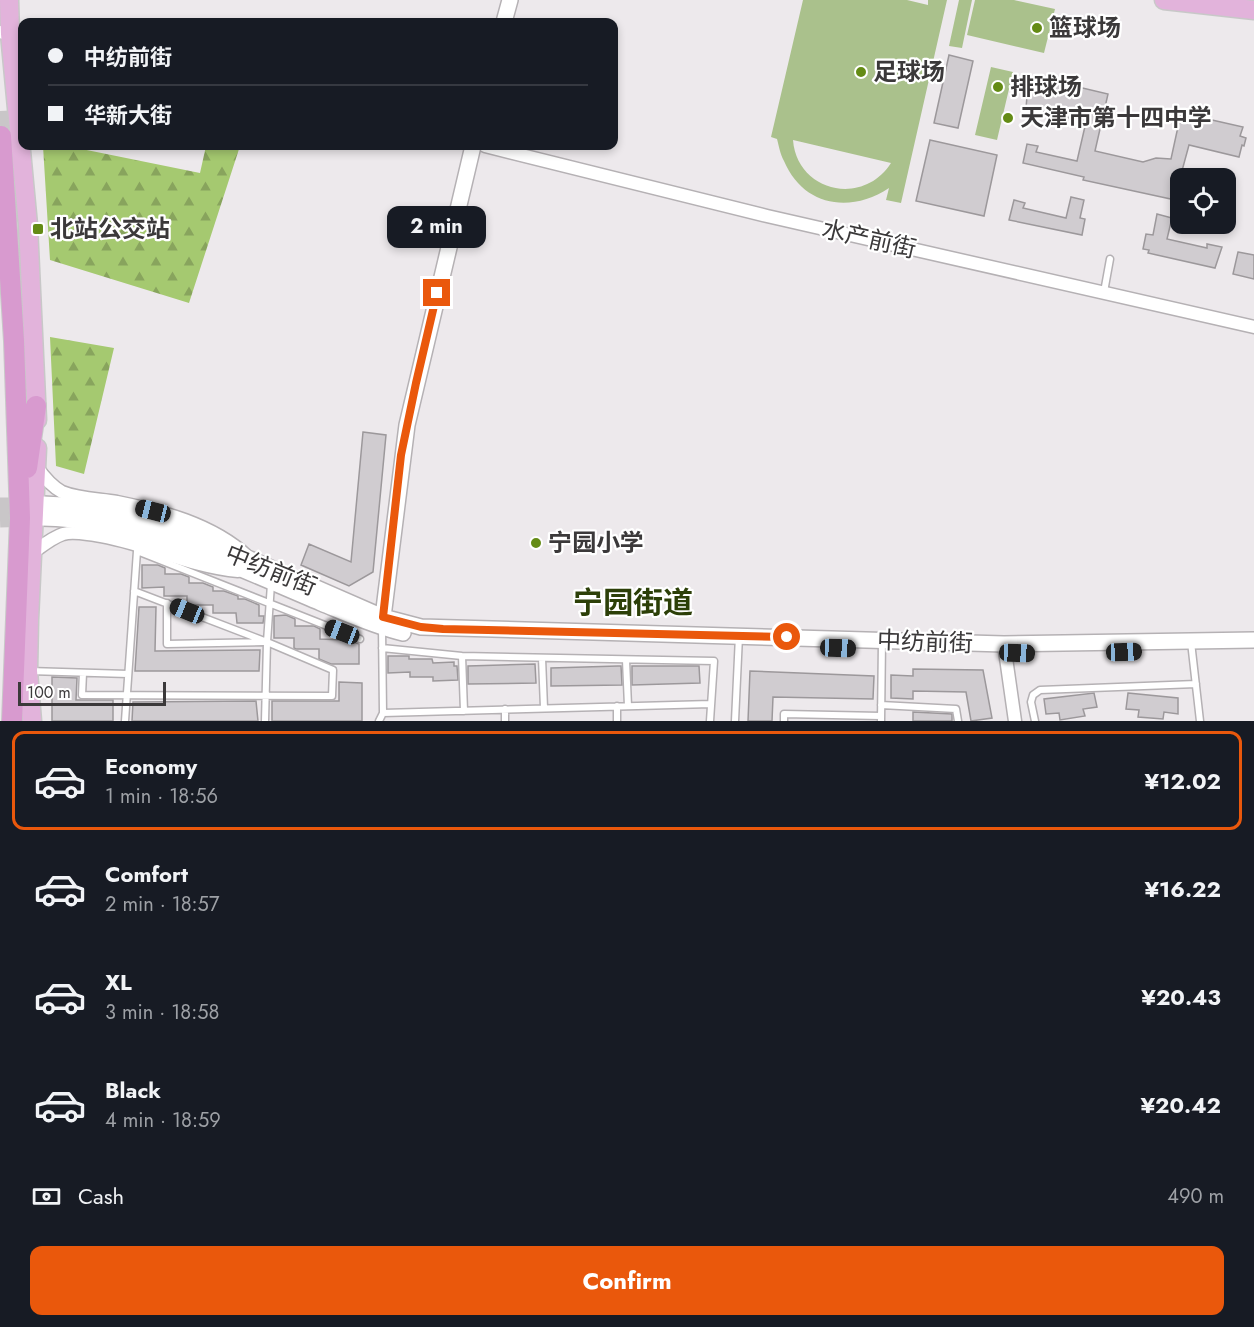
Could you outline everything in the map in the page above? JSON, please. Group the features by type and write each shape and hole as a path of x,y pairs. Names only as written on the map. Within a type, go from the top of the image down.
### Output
{"highway":[{"path":"1,136 14,341 20,518 21,668 12,721"},
{"path":"20,518 36,406"}],"main road":[{"path":"9,0 18,113"},
{"path":"1164,0 1254,10"},
{"path":"20,721 21,668 32,554 38,439 28,225 21,150"},
{"path":"21,668 32,721"}],"street":[{"path":"505,18 510,0"},
{"path":"36,466 46,480 62,491 170,515 213,532 231,542 247,565 272,582 382,622 401,455 472,150"},
{"name":"水产前街","path":"500,150 767,216 1254,327"},
{"name":"中纺前街","path":"43,511 83,507 138,518 164,526 232,554 247,565 382,622 421,627 1004,649 1191,646 1254,640"},
{"path":"32,554 63,534 80,533 151,548 219,570 247,565"},
{"path":"1191,646 1254,649"},
{"path":"1004,649 1015,721"}],"lane":[{"path":"1104,292 1110,259"},
{"path":"125,721 137,551 360,639"},
{"path":"265,721 267,642 272,582"},
{"path":"83,673 82,695 332,696 333,670 134,591"},
{"path":"167,603 167,644 267,642"},
{"path":"379,721 382,713 382,622"},
{"path":"735,721 739,640"},
{"path":"784,721 784,714 881,719 882,645"},
{"path":"1191,646 1200,721"},
{"path":"382,648 462,656 714,661 710,721"},
{"path":"462,656 464,711"},
{"path":"542,658 544,708"},
{"path":"626,660 628,706"},
{"path":"21,668 128,674"},
{"path":"1035,721 1031,702 1033,695 1040,690 1196,684"},
{"path":"382,713 711,704"},
{"path":"881,705 956,709 958,721"},
{"path":"617,706 617,721"},
{"path":"505,710 505,721"}],"green space":[{"name":"足球场","path":"803,0 907,0 928,5 928,0 947,0 901,203 886,200 889,188 859,201 844,203 815,196 803,188 792,176 777,139 771,137","holes":["793,140 891,163 879,177 864,185 849,189 833,188 818,182 806,172 797,158"]},
{"path":"959,0 972,0 962,48 949,46"},
{"path":"975,0 1014,0 1055,9 1044,53 967,35"},
{"path":"991,67 1013,72 997,140 975,135"},
{"path":"43,150 87,150 200,173 205,150 239,150 189,303 50,260"},
{"path":"50,337 114,348 84,474 56,466"}],"building":[{"path":"949,55 973,61 958,128 934,123"},
{"path":"1036,77 1108,94 1095,151 1143,162 1156,158 1171,159 1181,113 1243,127 1240,136 1246,138 1244,146 1242,145 1239,157 1189,145 1183,168 1170,168 1170,199 1083,180 1084,177 1023,163 1027,144 1038,146 1036,152 1077,161 1086,122 1026,108 1028,85 1034,86"},
{"path":"930,140 997,155 984,216 916,201"},
{"path":"1071,197 1084,200 1080,218 1085,219 1082,235 1009,220 1014,200 1025,203 1023,208 1066,218"},
{"path":"1157,214 1170,217 1167,239 1207,248 1207,244 1222,247 1215,268 1148,253 1149,250 1143,249 1146,234 1153,235"},
{"path":"1238,252 1254,255 1254,279 1233,274"},
{"path":"363,432 386,435 373,572 349,586 301,565 309,544 351,562"},
{"path":"142,565 158,565 165,568 165,574 181,574 189,577 189,583 203,583 213,587 213,591 224,591 238,596 238,599 245,599 259,605 259,616 264,616 263,623 237,623 236,613 213,613 213,605 187,605 187,596 164,596 164,587 142,588"},
{"path":"139,607 156,607 155,651 260,650 259,671 135,671"},
{"path":"286,615 295,619 295,626 314,626 320,629 320,639 347,640 359,644 359,664 331,664 319,659 319,649 296,649 294,638 274,638 274,616"},
{"path":"388,656 432,659 433,663 454,662 454,666 457,666 458,680 433,681 433,677 410,677 410,672 388,673"},
{"path":"535,664 536,683 468,684 468,666"},
{"path":"621,666 622,685 551,686 551,668"},
{"path":"632,666 699,666 700,683 632,685"},
{"path":"913,669 983,670 992,718 971,721 966,692 913,691 913,699 891,698 891,675 913,676"},
{"path":"750,671 874,676 873,699 773,697 772,721 748,721"},
{"path":"52,677 77,678 76,700 113,700 113,721 52,721"},
{"path":"339,682 362,683 362,721 272,721 272,701 339,701"},
{"path":"1094,693 1097,707 1083,709 1085,716 1060,720 1059,713 1046,714 1044,699"},
{"path":"1128,693 1178,698 1178,714 1164,712 1163,719 1138,717 1139,710 1126,709"},
{"path":"256,701 258,721 132,721 133,702"},
{"path":"913,712 952,714 952,721 913,721"}],"tunnel":[{"path":"0,111 1,136"},
{"path":"0,505 28,505"},
{"path":"0,520 30,519"}],"place":[{"name":"篮球场","path":"1037,28"},
{"name":"足球场","path":"861,72"},
{"name":"排球场","path":"998,87"},
{"name":"天津市第十四中学","path":"1008,118"},
{"name":"北站公交站","path":"38,229"},
{"name":"宁园小学","path":"536,543"}],"district":[{"name":"宁园街道","path":"633,603"}],"route":[{"path":"437,293 401,455 383,617 403,624 443,629 787,637"}]}
